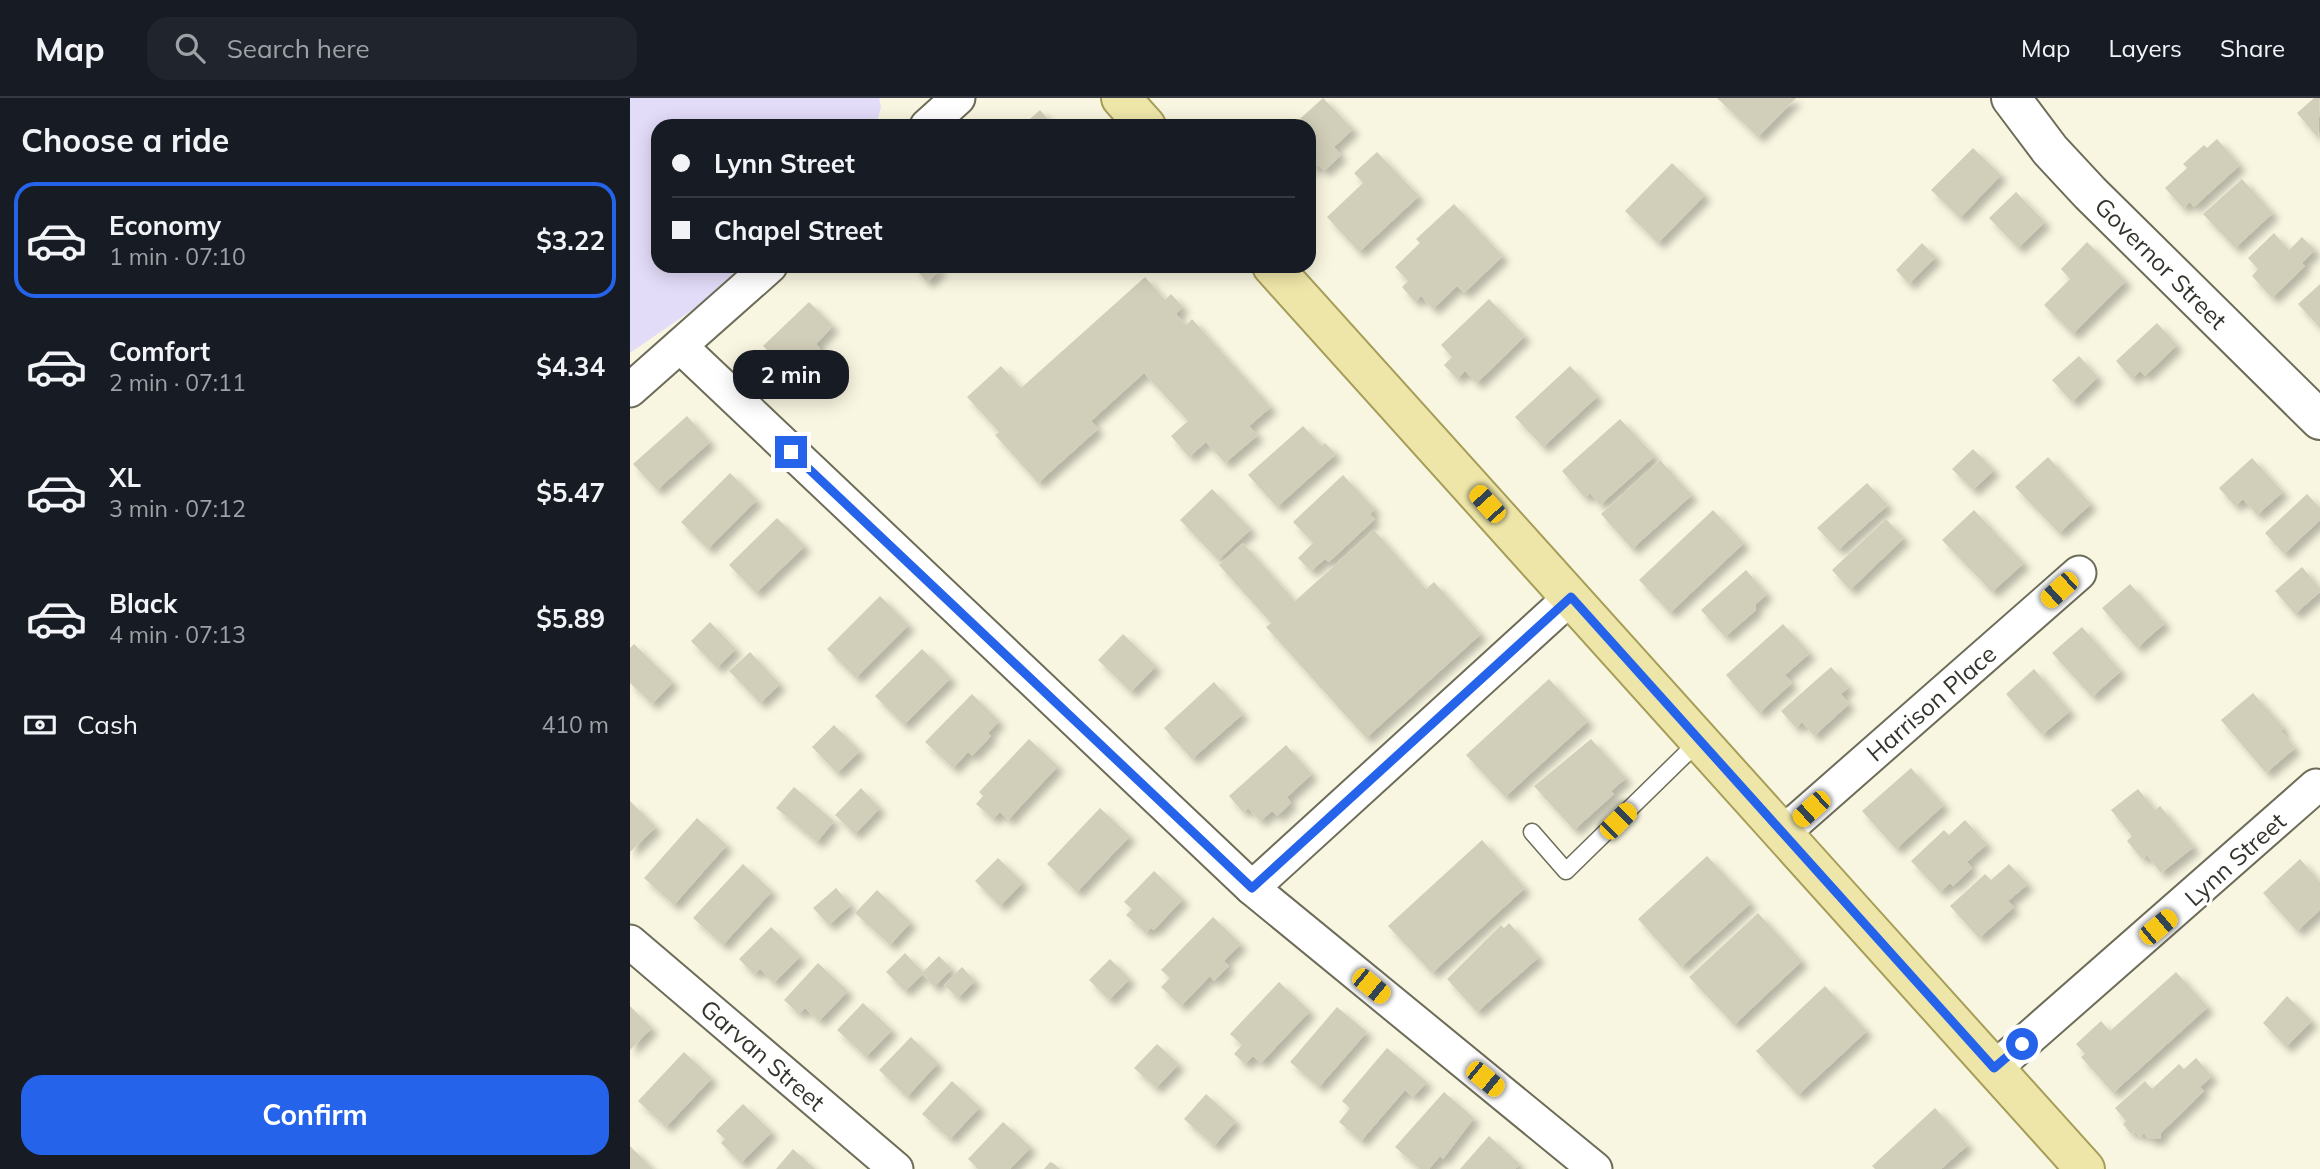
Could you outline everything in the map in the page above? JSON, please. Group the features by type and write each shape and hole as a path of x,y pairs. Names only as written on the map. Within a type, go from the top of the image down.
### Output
{"main road":[{"path":"1121,98 1140,119"},
{"name":"Governor Street","path":"2011,98 2050,150 2090,193 2320,420"},
{"path":"1278,273 2085,1169"}],"street":[{"path":"935,119 958,98"},
{"path":"630,390 762,273"},
{"path":"680,346 1252,888 1595,1169"},
{"name":"Harrison Place","path":"1783,833 2079,573"},
{"path":"1252,888 1571,597"},
{"name":"Lynn Street","path":"1994,1068 2177,911 2316,786"},
{"name":"Garvan Street","path":"630,942 896,1169"}],"lane":[{"path":"1532,832 1566,871 1699,741"}],"shaded area":[{"path":"630,98 879,98 881,107 878,119 651,119 651,273 734,273 698,306 630,353"}],"building":[{"path":"1323,98 1353,129 1334,147 1341,155 1324,171 1316,165 1316,119 1300,119"},
{"path":"1717,98 1796,98 1758,137"},
{"path":"2314,98 2320,98 2318,138 2297,113"},
{"path":"1040,110 1048,119 1030,119"},
{"path":"2217,139 2240,165 2194,207 2190,202 2183,208 2165,188 2187,168 2183,164 2204,145 2207,148"},
{"path":"1973,148 2001,175 1960,218 1931,190"},
{"path":"1377,152 1419,196 1359,252 1327,217 1363,183 1354,173"},
{"path":"1672,163 1705,195 1658,243 1625,211"},
{"path":"2242,179 2273,213 2235,248 2203,214"},
{"path":"2016,192 2045,222 2018,248 1989,218"},
{"path":"1454,204 1503,256 1464,293 1457,286 1433,309 1421,296 1415,302 1402,287 1408,281 1395,267 1420,243 1416,239"},
{"path":"2274,233 2289,250 2302,237 2315,250 2302,263 2305,266 2272,298 2252,276 2258,269 2248,258"},
{"path":"2087,242 2126,281 2073,334 2044,305 2070,279 2061,269"},
{"path":"1922,243 1936,257 1909,284 1896,270"},
{"path":"919,273 937,273 927,282"},
{"path":"1145,277 1165,300 1171,294 1183,307 1176,314 1186,325 1192,319 1271,407 1249,426 1258,435 1225,463 1206,442 1189,457 1171,436 1188,421 1144,373 1091,421 1098,429 1038,483 995,435 999,432 967,397 1001,366 1021,388"},
{"path":"2320,284 2320,328 2298,304"},
{"path":"1489,299 1525,336 1477,383 1465,371 1457,379 1444,365 1452,357 1441,345"},
{"path":"809,302 833,326 816,344 820,349 810,359 806,355 790,372 763,346"},
{"path":"2157,323 2177,345 2145,376 2140,371 2132,379 2116,361"},
{"path":"2079,356 2098,377 2072,402 2052,380"},
{"path":"1570,366 1598,396 1543,447 1515,417"},
{"path":"687,416 710,442 657,490 633,464"},
{"path":"1620,419 1655,456 1600,505 1590,493 1585,498 1562,471"},
{"path":"1303,426 1322,446 1325,443 1336,454 1277,507 1248,475"},
{"path":"1973,449 1994,470 1973,490 1952,469"},
{"path":"2048,457 2091,504 2059,533 2015,487"},
{"path":"2252,458 2283,492 2257,515 2243,499 2235,506 2219,488"},
{"path":"1660,460 1692,495 1632,549 1601,514"},
{"path":"730,473 757,500 708,549 681,522"},
{"path":"1343,475 1375,509 1370,514 1375,519 1329,562 1325,559 1311,571 1298,558 1313,543 1293,522"},
{"path":"1867,483 1888,505 1838,550 1817,528"},
{"path":"1212,489 1251,529 1218,560 1180,520"},
{"path":"2307,494 2320,508 2320,520 2284,554 2265,533"},
{"path":"1713,510 1744,543 1670,613 1639,580"},
{"path":"1974,510 2024,563 1992,592 1942,540"},
{"path":"777,518 805,546 756,593 729,565"},
{"path":"1886,519 1904,538 1850,590 1832,570"},
{"path":"1374,530 1426,589 1434,582 1481,634 1366,738 1266,627 1271,623 1219,565 1243,543 1295,601"},
{"path":"2302,567 2320,588 2320,592 2295,614 2275,591"},
{"path":"1746,570 1767,594 1756,604 1756,610 1725,637 1701,610"},
{"path":"2130,584 2165,623 2137,648 2102,608"},
{"path":"880,596 909,625 856,678 827,649"},
{"path":"710,622 736,649 717,668 691,641"},
{"path":"1783,624 1810,653 1785,675 1792,683 1759,713 1726,675"},
{"path":"2082,627 2121,671 2092,697 2052,653"},
{"path":"1123,634 1156,666 1131,692 1098,660"},
{"path":"634,644 673,682 652,704 630,683 630,648"},
{"path":"922,649 951,678 904,725 875,696"},
{"path":"750,652 780,684 760,703 729,671"},
{"path":"1831,667 1849,687 1841,694 1849,704 1814,736 1802,722 1796,728 1781,711"},
{"path":"2034,669 2070,711 2042,735 2006,694"},
{"path":"1549,679 1588,721 1505,797 1466,755"},
{"path":"1214,682 1243,714 1192,759 1164,728"},
{"path":"2253,693 2284,728 2281,731 2295,748 2266,773 2221,720"},
{"path":"972,694 999,721 988,733 991,736 972,756 968,752 953,768 925,742"},
{"path":"834,725 860,751 837,773 812,747"},
{"path":"1029,739 1058,766 1008,820 1000,812 993,819 976,804 983,796 979,792"},
{"path":"1591,739 1626,778 1611,791 1614,794 1574,830 1534,786"},
{"path":"1286,745 1312,774 1287,797 1291,803 1277,816 1272,811 1260,821 1248,808 1243,812 1229,796"},
{"path":"1911,768 1944,805 1896,849 1862,811"},
{"path":"794,787 834,821 817,842 776,808"},
{"path":"861,788 880,808 855,834 835,815"},
{"path":"2138,789 2155,810 2160,806 2194,847 2161,873 2147,855 2142,859 2127,841 2132,836 2111,810"},
{"path":"630,801 656,827 630,852"},
{"path":"1100,808 1130,836 1077,892 1047,864"},
{"path":"697,818 727,845 674,905 644,878"},
{"path":"1965,820 1987,844 1967,862 1972,868 1953,886 1950,883 1940,892 1911,861 1944,830 1949,835"},
{"path":"1482,840 1525,888 1432,973 1388,926"},
{"path":"1707,856 1751,903 1681,967 1638,919"},
{"path":"998,858 1023,882 1000,906 975,881"},
{"path":"2300,859 2320,882 2320,910 2297,931 2263,893"},
{"path":"743,864 772,891 723,945 693,918"},
{"path":"2009,864 2028,884 2008,901 2014,907 1979,938 1950,906 1985,874 1991,880"},
{"path":"1154,871 1183,899 1154,930 1150,928 1146,933 1126,915 1132,909 1124,902"},
{"path":"836,888 851,905 829,925 813,908"},
{"path":"877,890 911,922 890,945 855,913"},
{"path":"1758,913 1802,961 1734,1025 1689,977"},
{"path":"1213,917 1241,944 1224,961 1229,966 1214,981 1210,976 1181,1006 1161,987 1170,978 1161,970"},
{"path":"1509,923 1539,957 1477,1012 1447,979 1501,925 1504,928"},
{"path":"771,927 801,956 774,983 760,969 754,974 739,959"},
{"path":"905,953 923,972 939,956 952,969 934,987 923,974 905,991 886,972"},
{"path":"1110,959 1130,979 1109,1000 1089,980"},
{"path":"818,963 848,991 819,1021 805,1008 799,1014 784,1000"},
{"path":"962,967 975,981 958,998 944,985"},
{"path":"2176,972 2208,1007 2113,1093 2081,1057 2085,1054 2076,1044 2101,1021 2110,1031"},
{"path":"1279,982 1310,1011 1261,1063 1253,1056 1245,1064 1234,1054 1242,1045 1230,1034"},
{"path":"1825,986 1867,1031 1798,1095 1756,1051"},
{"path":"2287,996 2312,1021 2286,1047 2263,1023"},
{"path":"863,1003 892,1030 866,1057 837,1030"},
{"path":"630,1006 652,1028 630,1050"},
{"path":"1337,1007 1367,1032 1319,1087 1290,1062"},
{"path":"911,1037 938,1063 907,1097 879,1070"},
{"path":"1157,1044 1179,1064 1156,1088 1134,1068"},
{"path":"1387,1048 1427,1082 1413,1097 1405,1090 1361,1141 1339,1122 1350,1108 1342,1101"},
{"path":"684,1052 712,1078 666,1127 638,1101"},
{"path":"2196,1058 2212,1076 2200,1087 2204,1091 2161,1133 2161,1139 2149,1139 2144,1133 2140,1137 2135,1131 2131,1134 2123,1124 2126,1121 2115,1108 2145,1081 2152,1089 2179,1064 2184,1069"},
{"path":"952,1081 980,1107 950,1139 922,1114"},
{"path":"1444,1092 1474,1118 1443,1159 1440,1156 1429,1169 1420,1169 1395,1147"},
{"path":"1206,1094 1236,1121 1214,1146 1184,1119"},
{"path":"743,1104 772,1132 741,1163 721,1143 725,1139 716,1131"},
{"path":"1935,1108 1968,1145 1941,1169 1875,1169 1872,1166"},
{"path":"1003,1122 1031,1147 1010,1169 978,1169 968,1159"},
{"path":"1489,1136 1520,1164 1515,1169 1460,1169"},
{"path":"630,1146 653,1169 630,1169"},
{"path":"793,1149 815,1169 776,1169"},
{"path":"1050,1162 1053,1163 1060,1169 1044,1169"}],"route":[{"path":"791,452 1252,888 1571,597 1994,1068 2022,1044"}]}
